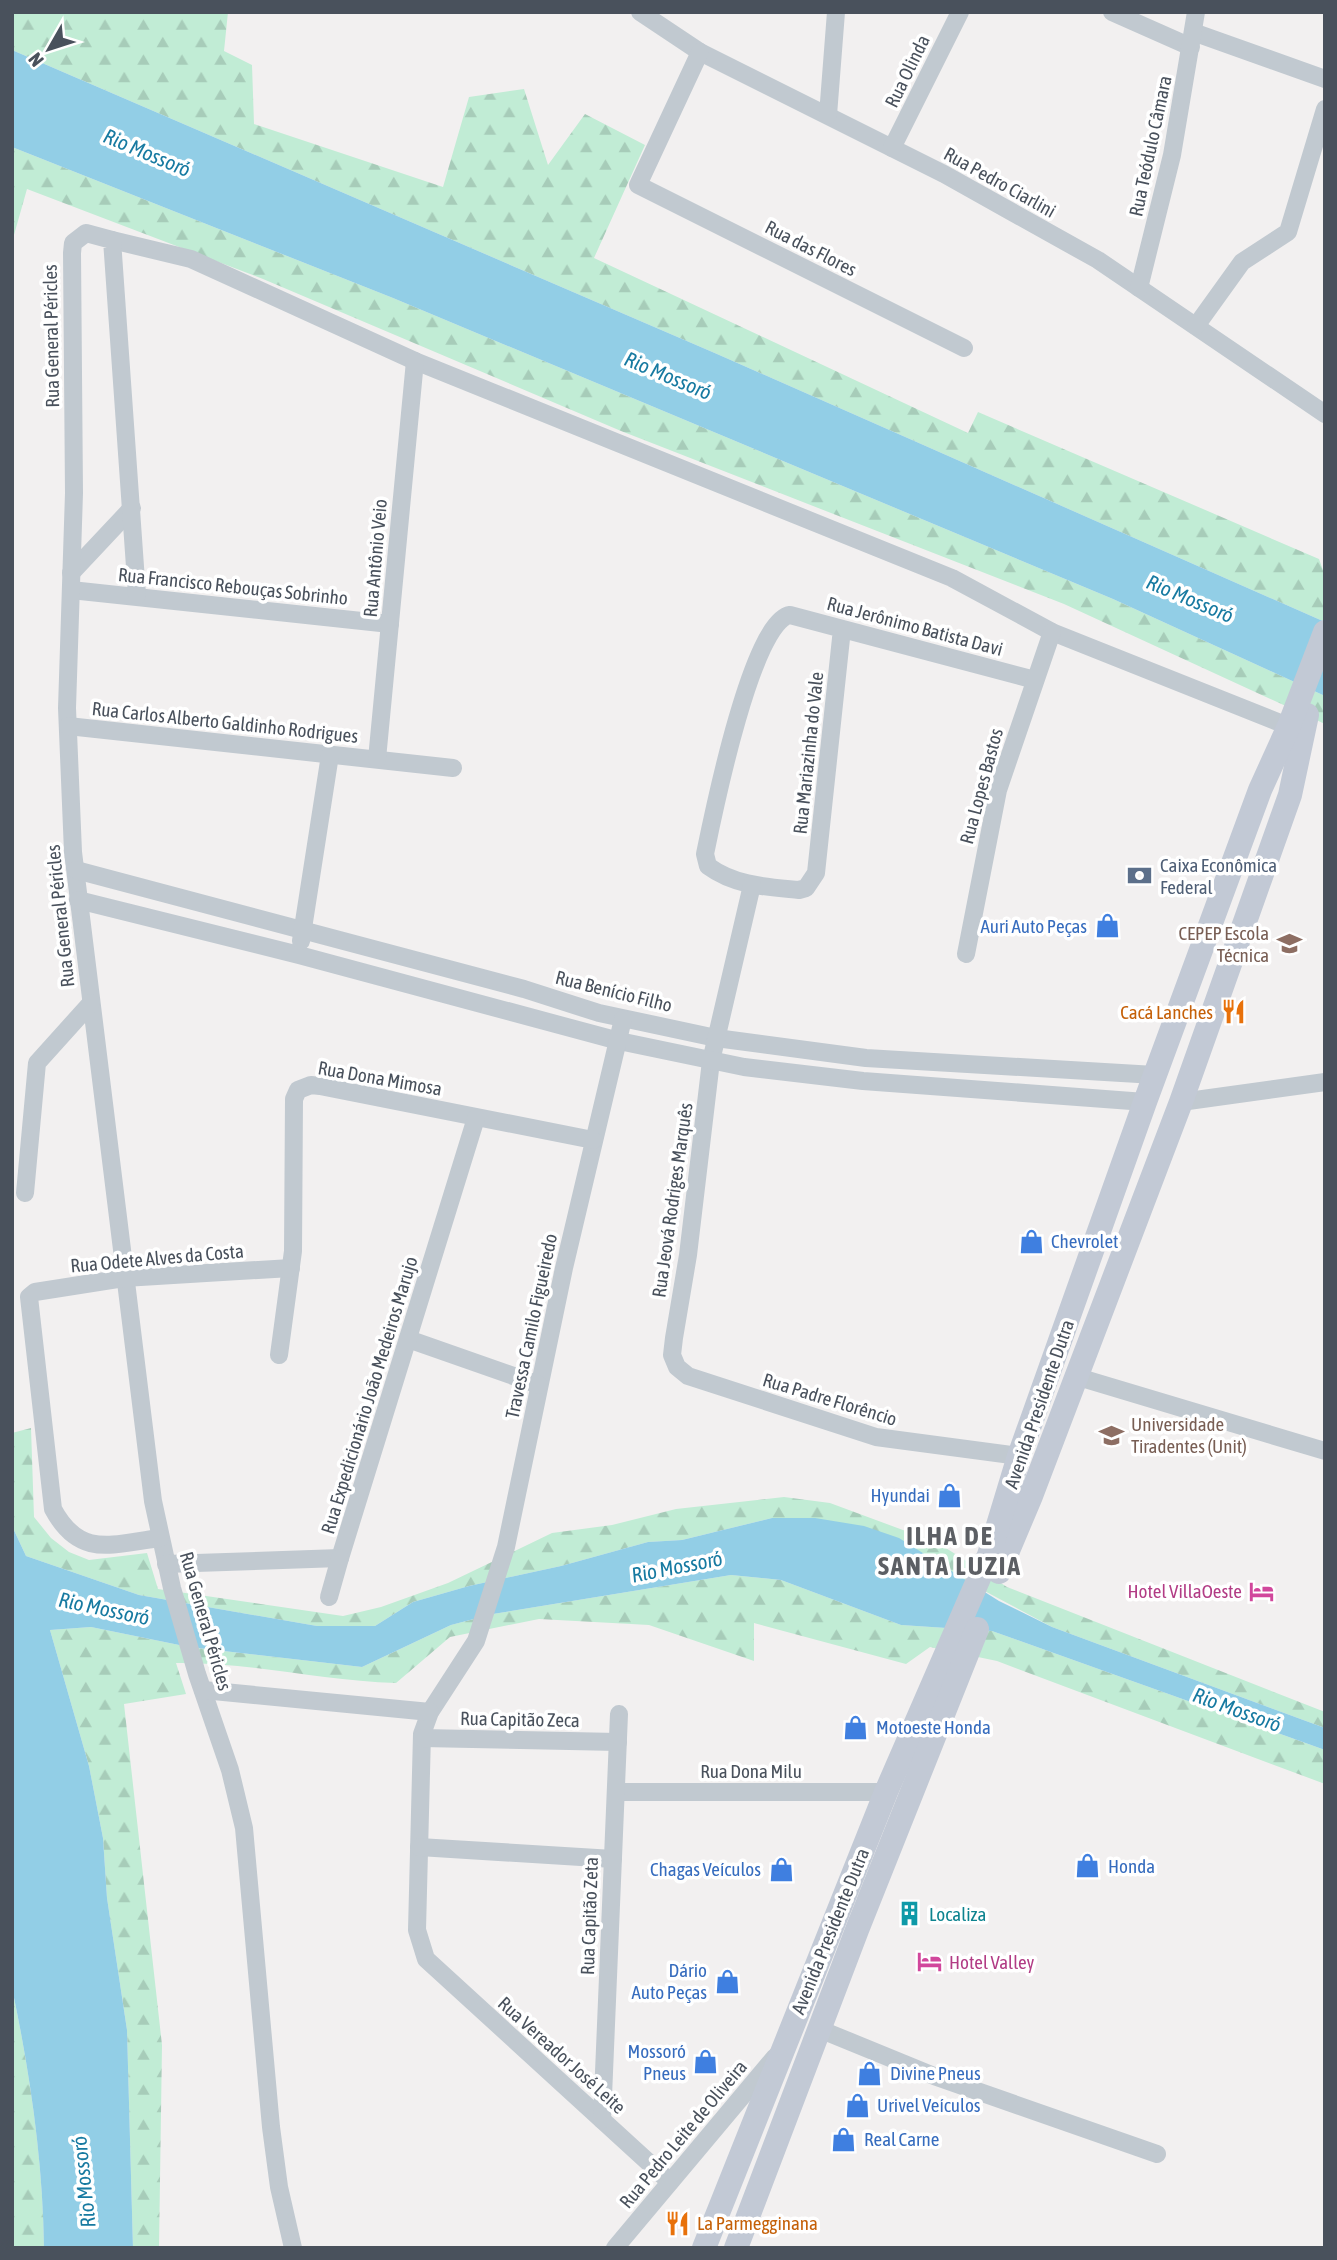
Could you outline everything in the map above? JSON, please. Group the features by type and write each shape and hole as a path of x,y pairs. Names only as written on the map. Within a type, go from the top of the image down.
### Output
{"main road":[{"name":"Avenida Presidente Dutra","path":"736,2248 857,1930 957,1656 996,1559 1077,1377 1181,1102 1290,794 1298,723 1325,632"},
{"name":"Avenida Presidente Dutra","path":"996,1559 1019,1456 1145,1101 1260,790 1298,723 1325,666"},
{"path":"1097,1238 1124,1250"},
{"name":"Avenida Presidente Dutra","path":"704,2248 886,1792 957,1656"},
{"path":"834,1919 857,1930"}],"street":[{"name":"Rua Pedro Ciarlini","path":"640,12 701,52 892,148 1098,260 1325,414"},
{"path":"828,115 836,12"},
{"name":"Rua Olinda","path":"892,148 960,12"},
{"path":"1112,12 1325,79"},
{"name":"Rua Teódulo Câmara","path":"1139,288 1172,155 1196,12"},
{"name":"Rua das Flores","path":"701,52 638,185 964,348"},
{"path":"1196,326 1242,262 1288,232 1325,109"},
{"name":"Rua General Péricles","path":"112,240 86,233 73,243 72,253 68,726 78,900 124,1278 160,1538 200,1682 230,1770 244,1828 271,2127 279,2187 293,2248"},
{"path":"138,596 112,240 191,259 415,361 952,578 1052,632 1298,723"},
{"name":"Rua Antônio Veio","path":"377,759 415,361"},
{"path":"71,582 132,508"},
{"name":"Rua Francisco Rebouças Sobrinho","path":"71,582 138,596 390,624"},
{"name":"Rua Jerônimo Batista Davi","path":"752,885 716,872 708,866 705,854 731,737 769,633 784,616 1035,680"},
{"name":"Rua Mariazinha do Vale","path":"752,885 799,890 812,881 816,873 842,629"},
{"name":"Rua Lopes Bastos","path":"966,954 998,790 1052,632"},
{"name":"Rua Carlos Alberto Galdinho Rodrigues","path":"68,726 453,768"},
{"path":"299,954 330,755"},
{"name":"Rua Benício Filho","path":"76,870 624,1019 716,1038 836,1055 1155,1075"},
{"name":"Rua Jeová Rodriges Marquês","path":"677,1367 673,1355 674,1338 688,1255 711,1061 752,885"},
{"path":"78,900 299,954 619,1041 711,1061 834,1078 1145,1101"},
{"name":"Rua General Péricles","path":"25,1193 37,1063 91,1003"},
{"name":"Travessa Camilo Figueiredo","path":"426,1959 417,1930 422,1738 430,1712 476,1641 506,1547 593,1140 624,1019"},
{"path":"834,1078 836,1055"},
{"path":"1012,1092 1014,1068"},
{"path":"1181,1102 1325,1082"},
{"name":"Rua Dona Mimosa","path":"279,1354 291,1268 294,1099 298,1090 311,1084 593,1140"},
{"name":"Rua Expedicionário João Medeiros Marujo","path":"166,1564 340,1558 476,1118"},
{"name":"Rua Odete Alves da Costa","path":"160,1538 88,1545 72,1535 52,1509 29,1297 35,1292 124,1278 291,1268"},
{"path":"408,1339 539,1385"},
{"name":"Rua Padre Florêncio","path":"677,1367 688,1376 857,1433 904,1442 1019,1456"},
{"path":"1077,1377 1325,1451"},
{"path":"329,1597 340,1558"},
{"path":"200,1682 430,1712"},
{"name":"Rua Capitão Zeta","path":"602,2120 619,1714"},
{"name":"Rua Capitão Zeca","path":"422,1738 618,1741"},
{"name":"Rua Dona Milu","path":"616,1792 886,1792"},
{"path":"419,1847 613,1859"},
{"name":"Rua Vereador José Leite","path":"426,1959 670,2182"},
{"path":"819,2029 934,2076 1157,2154"},
{"name":"Rua Pedro Leite de Oliveira","path":"615,2248 783,2047"}],"green space":[{"path":"12,12 228,12 224,51 252,65 254,124 443,187 469,97 524,89 548,165 585,114 645,145 594,258 968,433 978,412 1319,559 1325,576 1325,622 717,354 12,50"},
{"path":"12,147 393,298 1113,599 1325,696 1325,724 1064,604 621,431 263,279 27,189 12,242"},
{"path":"31,1428 34,1517 51,1538 69,1552 89,1560 147,1553 158,1589 343,1616 381,1607 448,1583 552,1533 612,1525 676,1509 784,1497 830,1503 938,1543 1007,1587 1325,1712 1325,1728 1052,1627 962,1579 772,1518 682,1540 648,1542 561,1566 469,1586 413,1602 375,1626 317,1626 139,1595 26,1556 12,1526 12,1433"},
{"path":"731,1575 781,1580 901,1625 992,1631 1325,1750 1325,1784 997,1661 930,1647 906,1664 754,1623 754,1661 649,1625 539,1619 450,1637 396,1683 232,1665 176,1663 186,1694 124,1704 162,2045 159,2248 133,2248 127,2030 107,1898 103,1838 89,1766 50,1630 91,1627 189,1647 362,1667 451,1625 493,1614"},
{"path":"12,1988 34,2117 44,2248 12,2248"}],"water":[{"name":"Rio Mossoró","path":"12,50 717,354 1325,622 1325,696 1113,599 393,298 12,147"},
{"name":"Rio Mossoró","path":"772,1518 815,1518 864,1526 899,1538 999,1601 1052,1627 1325,1728 1325,1750 992,1631 901,1625 781,1580 731,1575 493,1614 451,1625 362,1667 189,1647 91,1627 50,1630 89,1766 103,1838 107,1898 127,2030 133,2248 44,2248 34,2117 12,1988 12,1526 26,1556 139,1595 317,1626 375,1626 413,1602 469,1586 561,1566 648,1542 682,1540"}],"place":[{"name":"Caixa Econômica Federal","path":"1140,876"},
{"name":"Auri Auto Peças","path":"1107,926"},
{"name":"CEPEP Escola Técnica","path":"1289,944"},
{"name":"Cacá Lanches","path":"1233,1012"},
{"name":"Chevrolet","path":"1031,1241"},
{"name":"Universidade Tiradentes (Unit)","path":"1111,1435"},
{"name":"Hyundai","path":"950,1495"},
{"name":"Hotel VillaOeste","path":"1262,1591"},
{"name":"Motoeste Honda","path":"856,1727"},
{"name":"Honda","path":"1088,1866"},
{"name":"Chagas Veículos","path":"781,1869"},
{"name":"Localiza","path":"909,1914"},
{"name":"Hotel Valley","path":"929,1962"},
{"name":"Dário Auto Peças","path":"727,1981"},
{"name":"Mossoró Pneus","path":"706,2062"},
{"name":"Divine Pneus","path":"870,2073"},
{"name":"Urivel Veículos","path":"857,2105"},
{"name":"Real Carne","path":"844,2139"},
{"name":"La Parmegginana","path":"677,2223"}],"district":[{"name":"ILHA DE SANTA LUZIA","path":"950,1551"}]}
